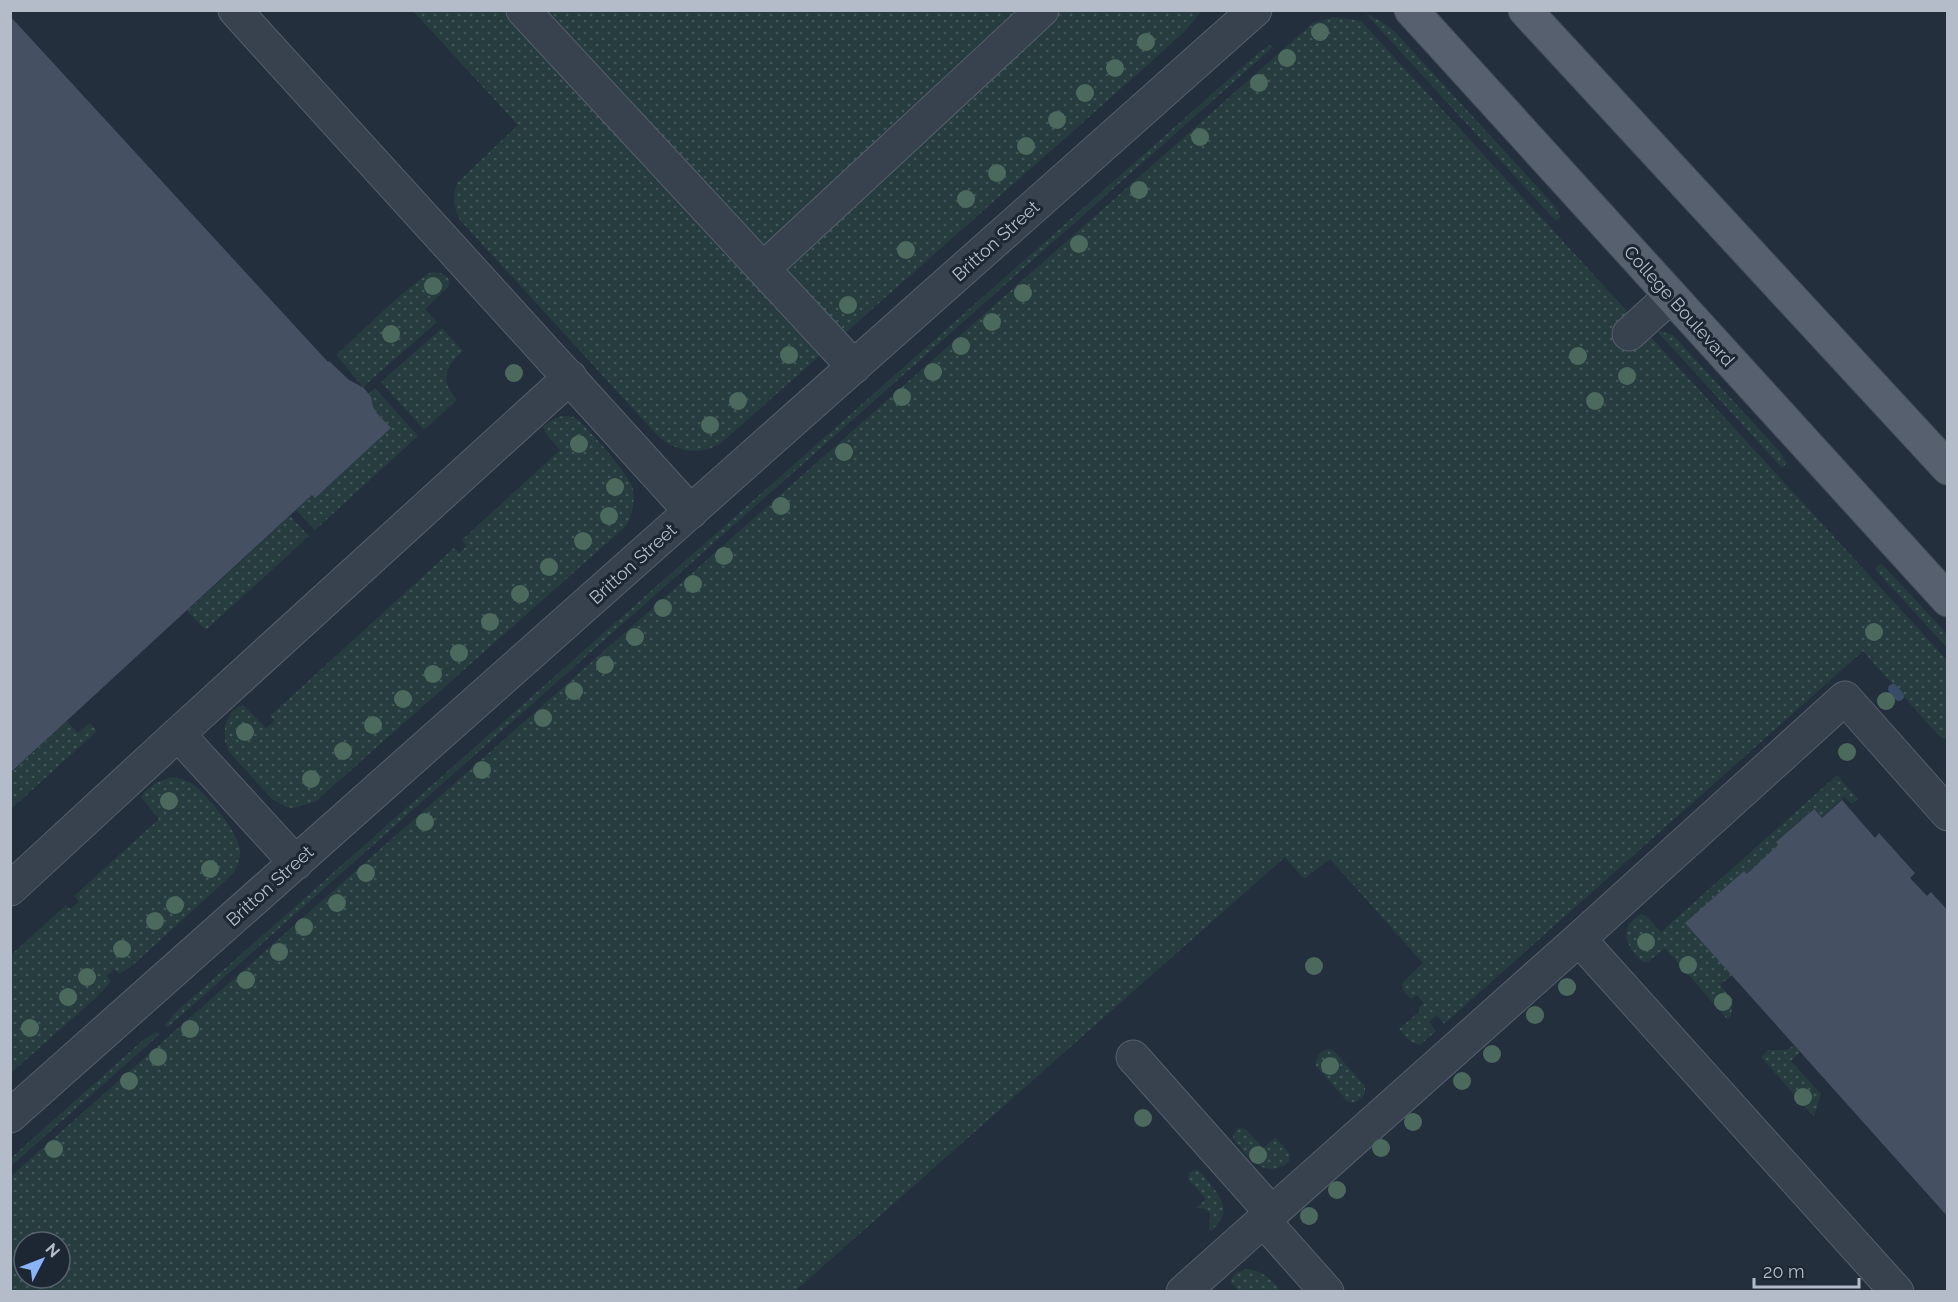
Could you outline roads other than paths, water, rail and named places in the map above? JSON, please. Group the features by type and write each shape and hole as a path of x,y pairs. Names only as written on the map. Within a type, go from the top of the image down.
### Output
{"main road":[{"name":"College Boulevard","path":"1411,10 1947,600"},
{"path":"1525,10 1947,468"}],"street":[{"path":"235,10 692,512"},
{"path":"523,10 854,367"},
{"path":"763,269 1042,10"},
{"name":"Britton Street","path":"10,1116 1255,10"},
{"path":"1629,334 1671,296"},
{"path":"10,889 570,377"},
{"path":"1183,1292 1845,698 1947,814"},
{"path":"178,734 296,863"},
{"path":"1579,939 1896,1292"},
{"path":"1133,1057 1268,1217 1327,1292"}],"waterway":[{"path":"1893,689 1899,696"}]}
